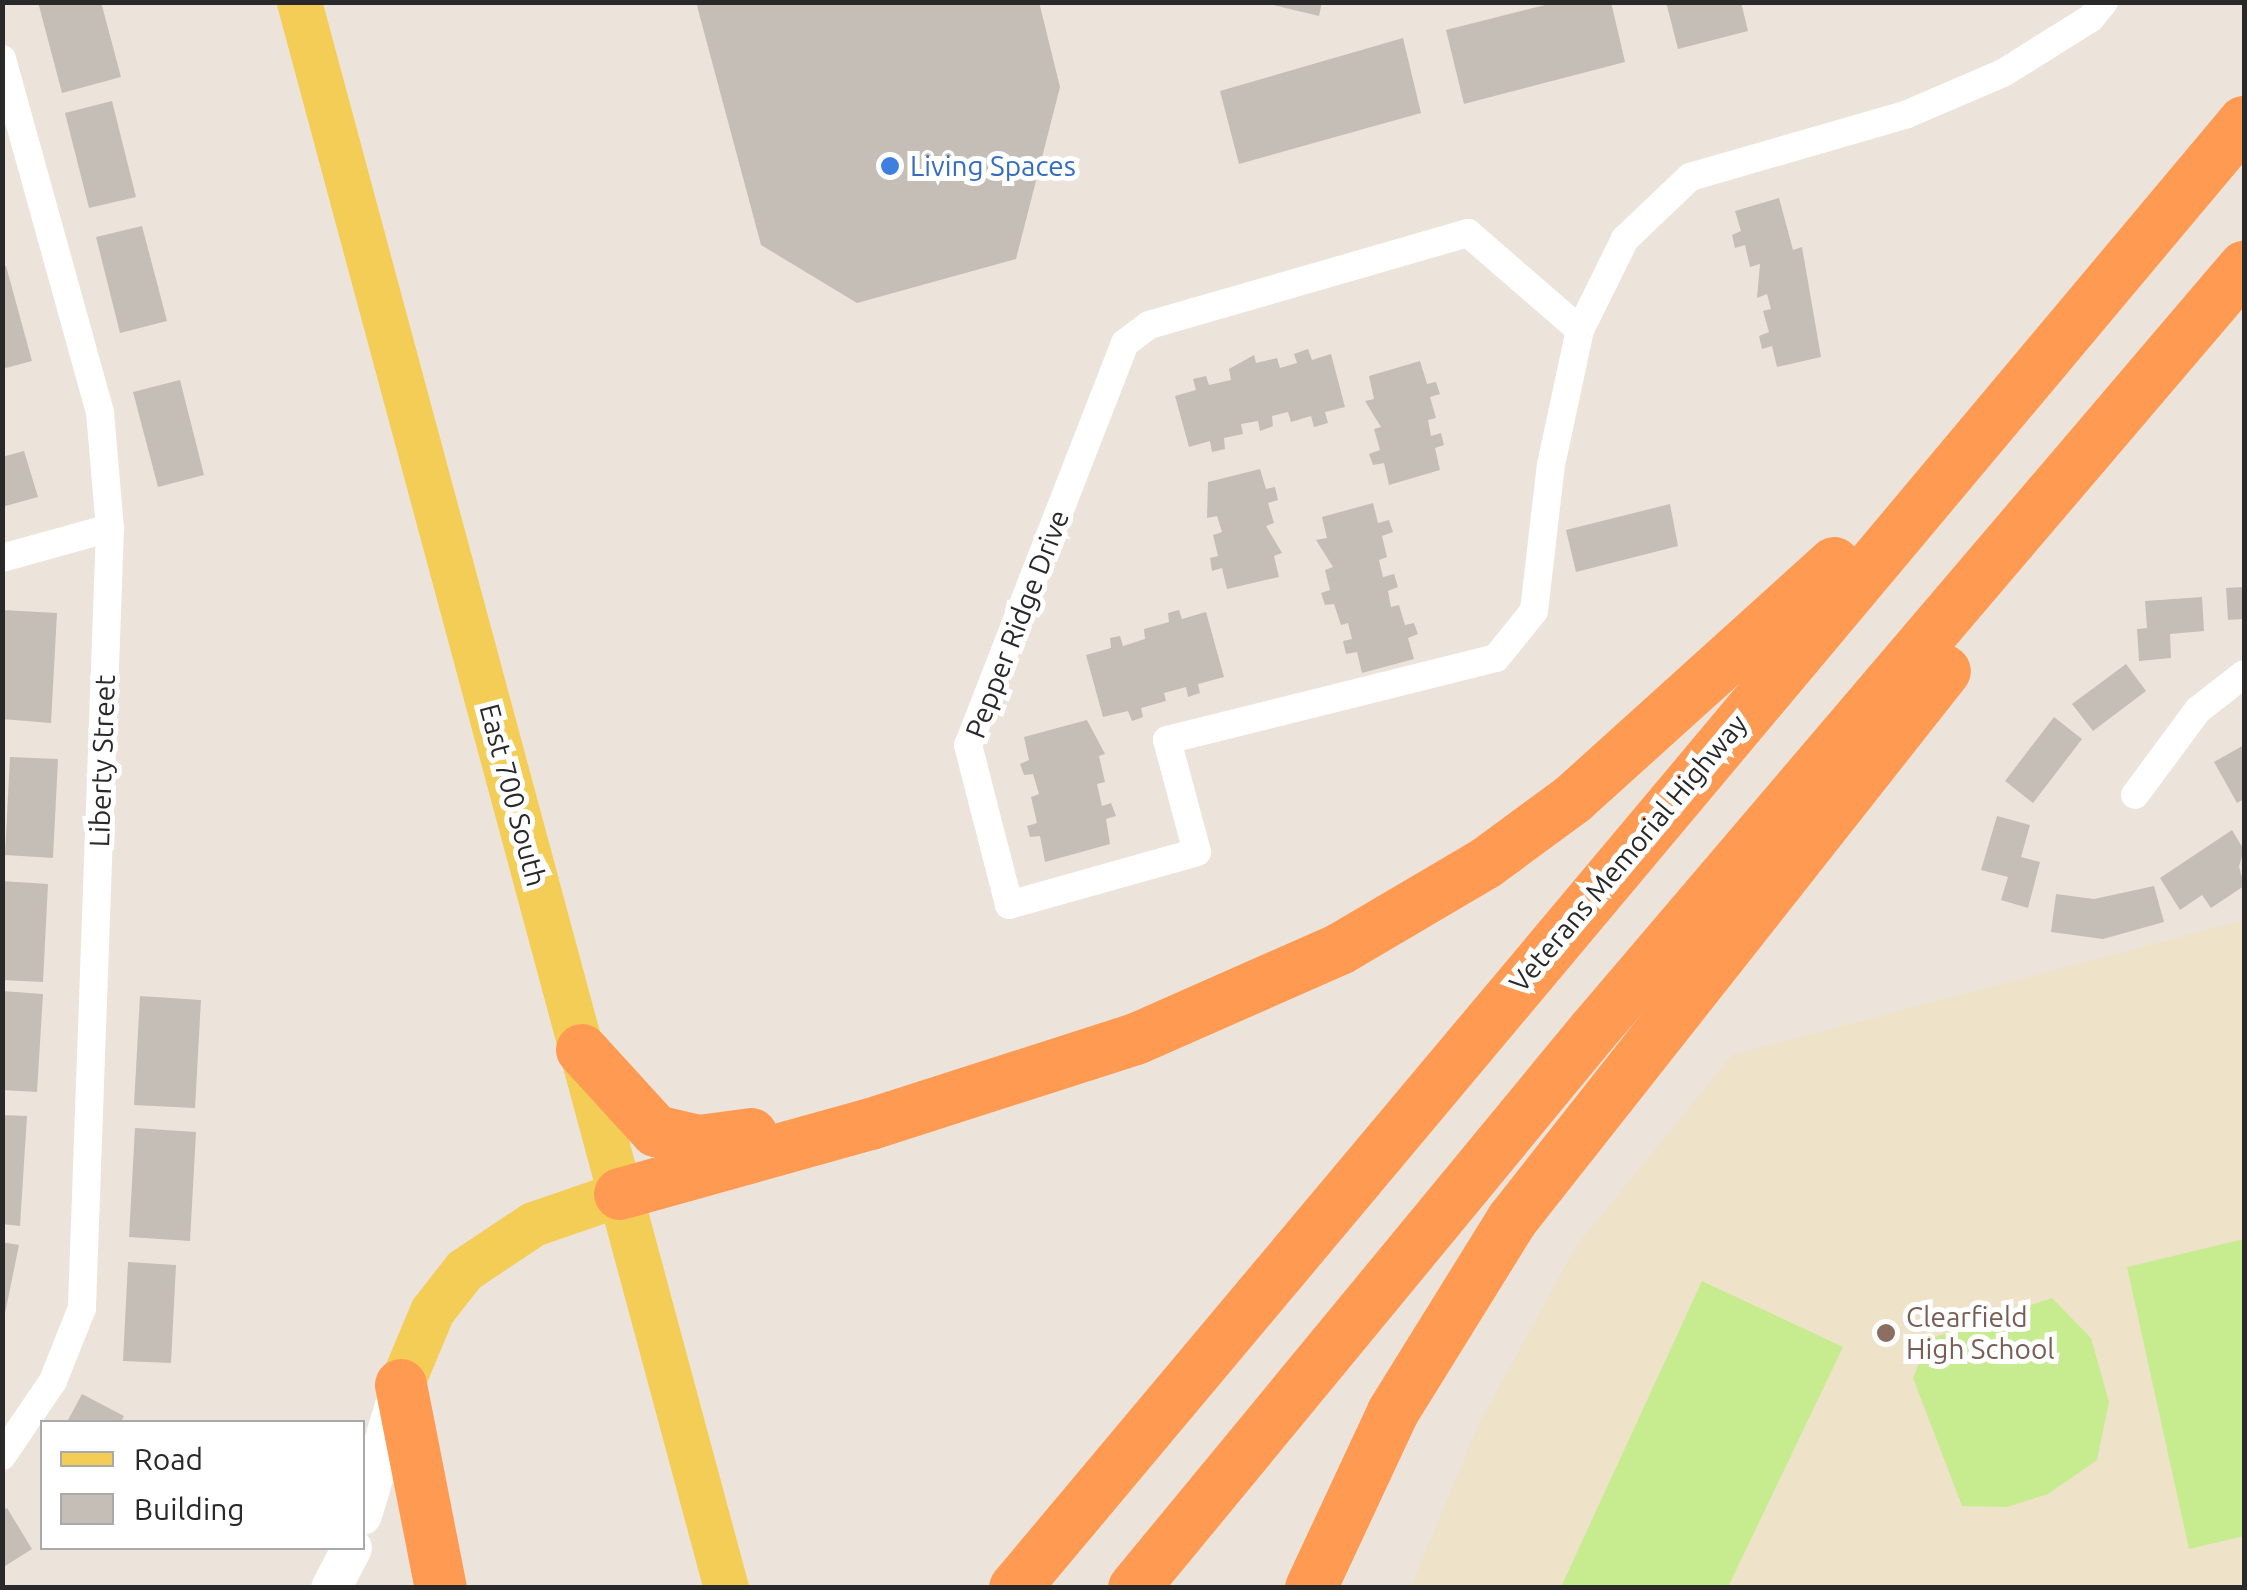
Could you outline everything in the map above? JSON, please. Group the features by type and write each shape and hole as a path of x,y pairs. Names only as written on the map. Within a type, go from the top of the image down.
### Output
{"highway":[{"name":"Veterans Memorial Highway","path":"1015,1588 2244,122"},
{"path":"620,1194 884,1120 963,1091 1136,1038 1250,993 1400,916 1527,834 1640,744 1818,579 2176,202"},
{"path":"1134,1588 1593,1030 2244,267"},
{"path":"1312,1588 1393,1412 1512,1220 2090,491 2160,366"},
{"path":"582,1050 646,1124 689,1141 743,1136 877,1099 963,1091"},
{"path":"402,1385 441,1588"}],"main road":[{"name":"East 700 South","path":"299,2 726,1588"},
{"path":"402,1385 432,1311 464,1270 522,1229 620,1194"}],"street":[{"name":"Pepper Ridge Drive","path":"1580,330 1468,233 1149,325 1126,343 968,745 1009,905 1197,852 1167,740 1496,658 1534,612 1551,466 1580,330 1625,239 1690,177 1905,115 2003,72 2091,18 2104,2"},
{"name":"Liberty Street","path":"2,59 100,412 110,528 82,1308 53,1381 2,1456"},
{"path":"2,558 110,528"},
{"path":"2134,795 2198,710 2244,674"},
{"path":"365,1505 402,1385"},
{"path":"331,1588 351,1550"}],"shaded area":[{"name":"Clearfield High School","path":"2244,920 2244,1587 1410,1588 1480,1421 1576,1246 1732,1055"}],"green space":[{"path":"2244,1239 2244,1536 2189,1549 2127,1267"},
{"path":"1702,1281 1843,1347 1728,1587 1561,1587"},
{"path":"2052,1298 2091,1338 2109,1402 2097,1460 2048,1494 2007,1507 1962,1506 1913,1378 1929,1339"}],"building":[{"path":"38,2 101,2 121,77 62,93"},
{"name":"Living Spaces","path":"696,2 1039,2 1060,87 1016,259 857,303 761,245"},
{"path":"1261,2 1322,2 1319,16"},
{"path":"1557,2 1611,2 1625,62 1464,104 1446,30"},
{"path":"1666,2 1741,2 1748,31 1678,49"},
{"path":"1403,38 1421,113 1239,164 1220,91"},
{"path":"112,101 136,197 89,208 65,113"},
{"path":"1779,198 1793,250 1802,247 1821,357 1777,367 1772,346 1762,349 1759,336 1769,332 1763,311 1771,309 1767,294 1757,298 1760,264 1750,267 1745,245 1735,248 1732,235 1741,231 1735,211"},
{"path":"142,226 167,321 120,333 96,237"},
{"path":"6,266 32,361 2,369 2,267"},
{"path":"1308,349 1312,360 1331,354 1345,407 1325,412 1328,423 1314,427 1311,416 1291,422 1288,412 1272,416 1273,426 1260,431 1258,421 1241,424 1243,434 1224,438 1225,449 1212,452 1210,441 1189,447 1175,396 1196,390 1193,379 1206,376 1209,385 1231,380 1229,369 1254,355 1256,363 1277,358 1280,368 1297,363 1294,354"},
{"path":"1420,361 1427,384 1436,382 1440,394 1430,397 1436,418 1428,420 1431,436 1441,433 1444,445 1435,448 1440,470 1389,485 1384,463 1373,465 1369,454 1380,450 1374,429 1381,427 1365,401 1374,399 1369,376"},
{"path":"180,380 204,475 158,487 133,392"},
{"path":"24,451 38,497 2,507 2,457"},
{"path":"1260,469 1266,489 1275,487 1278,500 1268,503 1274,523 1266,526 1282,553 1274,556 1279,577 1227,589 1222,568 1212,571 1210,558 1218,556 1213,535 1222,532 1217,516 1207,518 1208,482"},
{"path":"1373,503 1378,523 1389,520 1393,532 1382,536 1387,557 1379,560 1383,577 1394,574 1398,587 1388,591 1391,607 1399,605 1405,625 1414,623 1418,634 1408,638 1414,659 1362,673 1357,652 1346,654 1343,641 1352,639 1348,623 1341,625 1334,604 1325,605 1321,593 1330,590 1325,570 1333,567 1316,540 1327,538 1322,517"},
{"path":"1670,504 1678,546 1576,572 1566,530"},
{"path":"2244,587 2244,619 2228,620 2226,588"},
{"path":"2202,597 2204,631 2170,634 2171,658 2139,661 2137,629 2147,628 2145,601"},
{"path":"2,610 57,613 51,723 2,719"},
{"path":"1179,610 1182,619 1206,612 1224,677 1198,684 1200,693 1188,697 1186,687 1164,693 1166,701 1141,708 1143,717 1132,721 1128,711 1103,717 1086,655 1111,648 1110,638 1120,636 1123,646 1145,639 1144,629 1169,622 1168,613"},
{"path":"2126,664 2146,691 2093,731 2072,704"},
{"path":"2054,717 2082,739 2033,803 2005,781"},
{"path":"1087,720 1105,754 1099,756 1105,782 1097,784 1102,806 1111,803 1116,816 1106,819 1110,844 1045,862 1040,836 1030,837 1027,826 1037,823 1031,797 1039,794 1033,774 1024,775 1020,764 1029,760 1024,737"},
{"path":"2244,745 2244,799 2237,803 2214,762"},
{"path":"10,757 58,759 53,858 5,855"},
{"path":"1997,816 2030,825 2021,857 2040,862 2028,908 2001,900 2008,877 1981,870"},
{"path":"2232,830 2244,850 2239,866 2244,886 2211,908 2202,895 2180,910 2160,878"},
{"path":"2,881 48,884 43,982 2,980"},
{"path":"2154,886 2164,922 2103,939 2051,932 2056,894 2094,899"},
{"path":"2,991 43,994 37,1092 2,1090"},
{"path":"140,996 201,1000 195,1108 134,1105"},
{"path":"2,1115 27,1116 20,1226 2,1224"},
{"path":"135,1128 196,1132 190,1241 129,1237"},
{"path":"2,1242 19,1245 4,1318 2,1317"},
{"path":"128,1262 176,1265 171,1363 123,1361"},
{"path":"82,1394 124,1416 122,1420 68,1420"},
{"path":"7,1508 32,1549 2,1568 2,1510"}],"place":[{"name":"Living Spaces","path":"890,166"},
{"name":"Clearfield High School","path":"1886,1333"}]}
